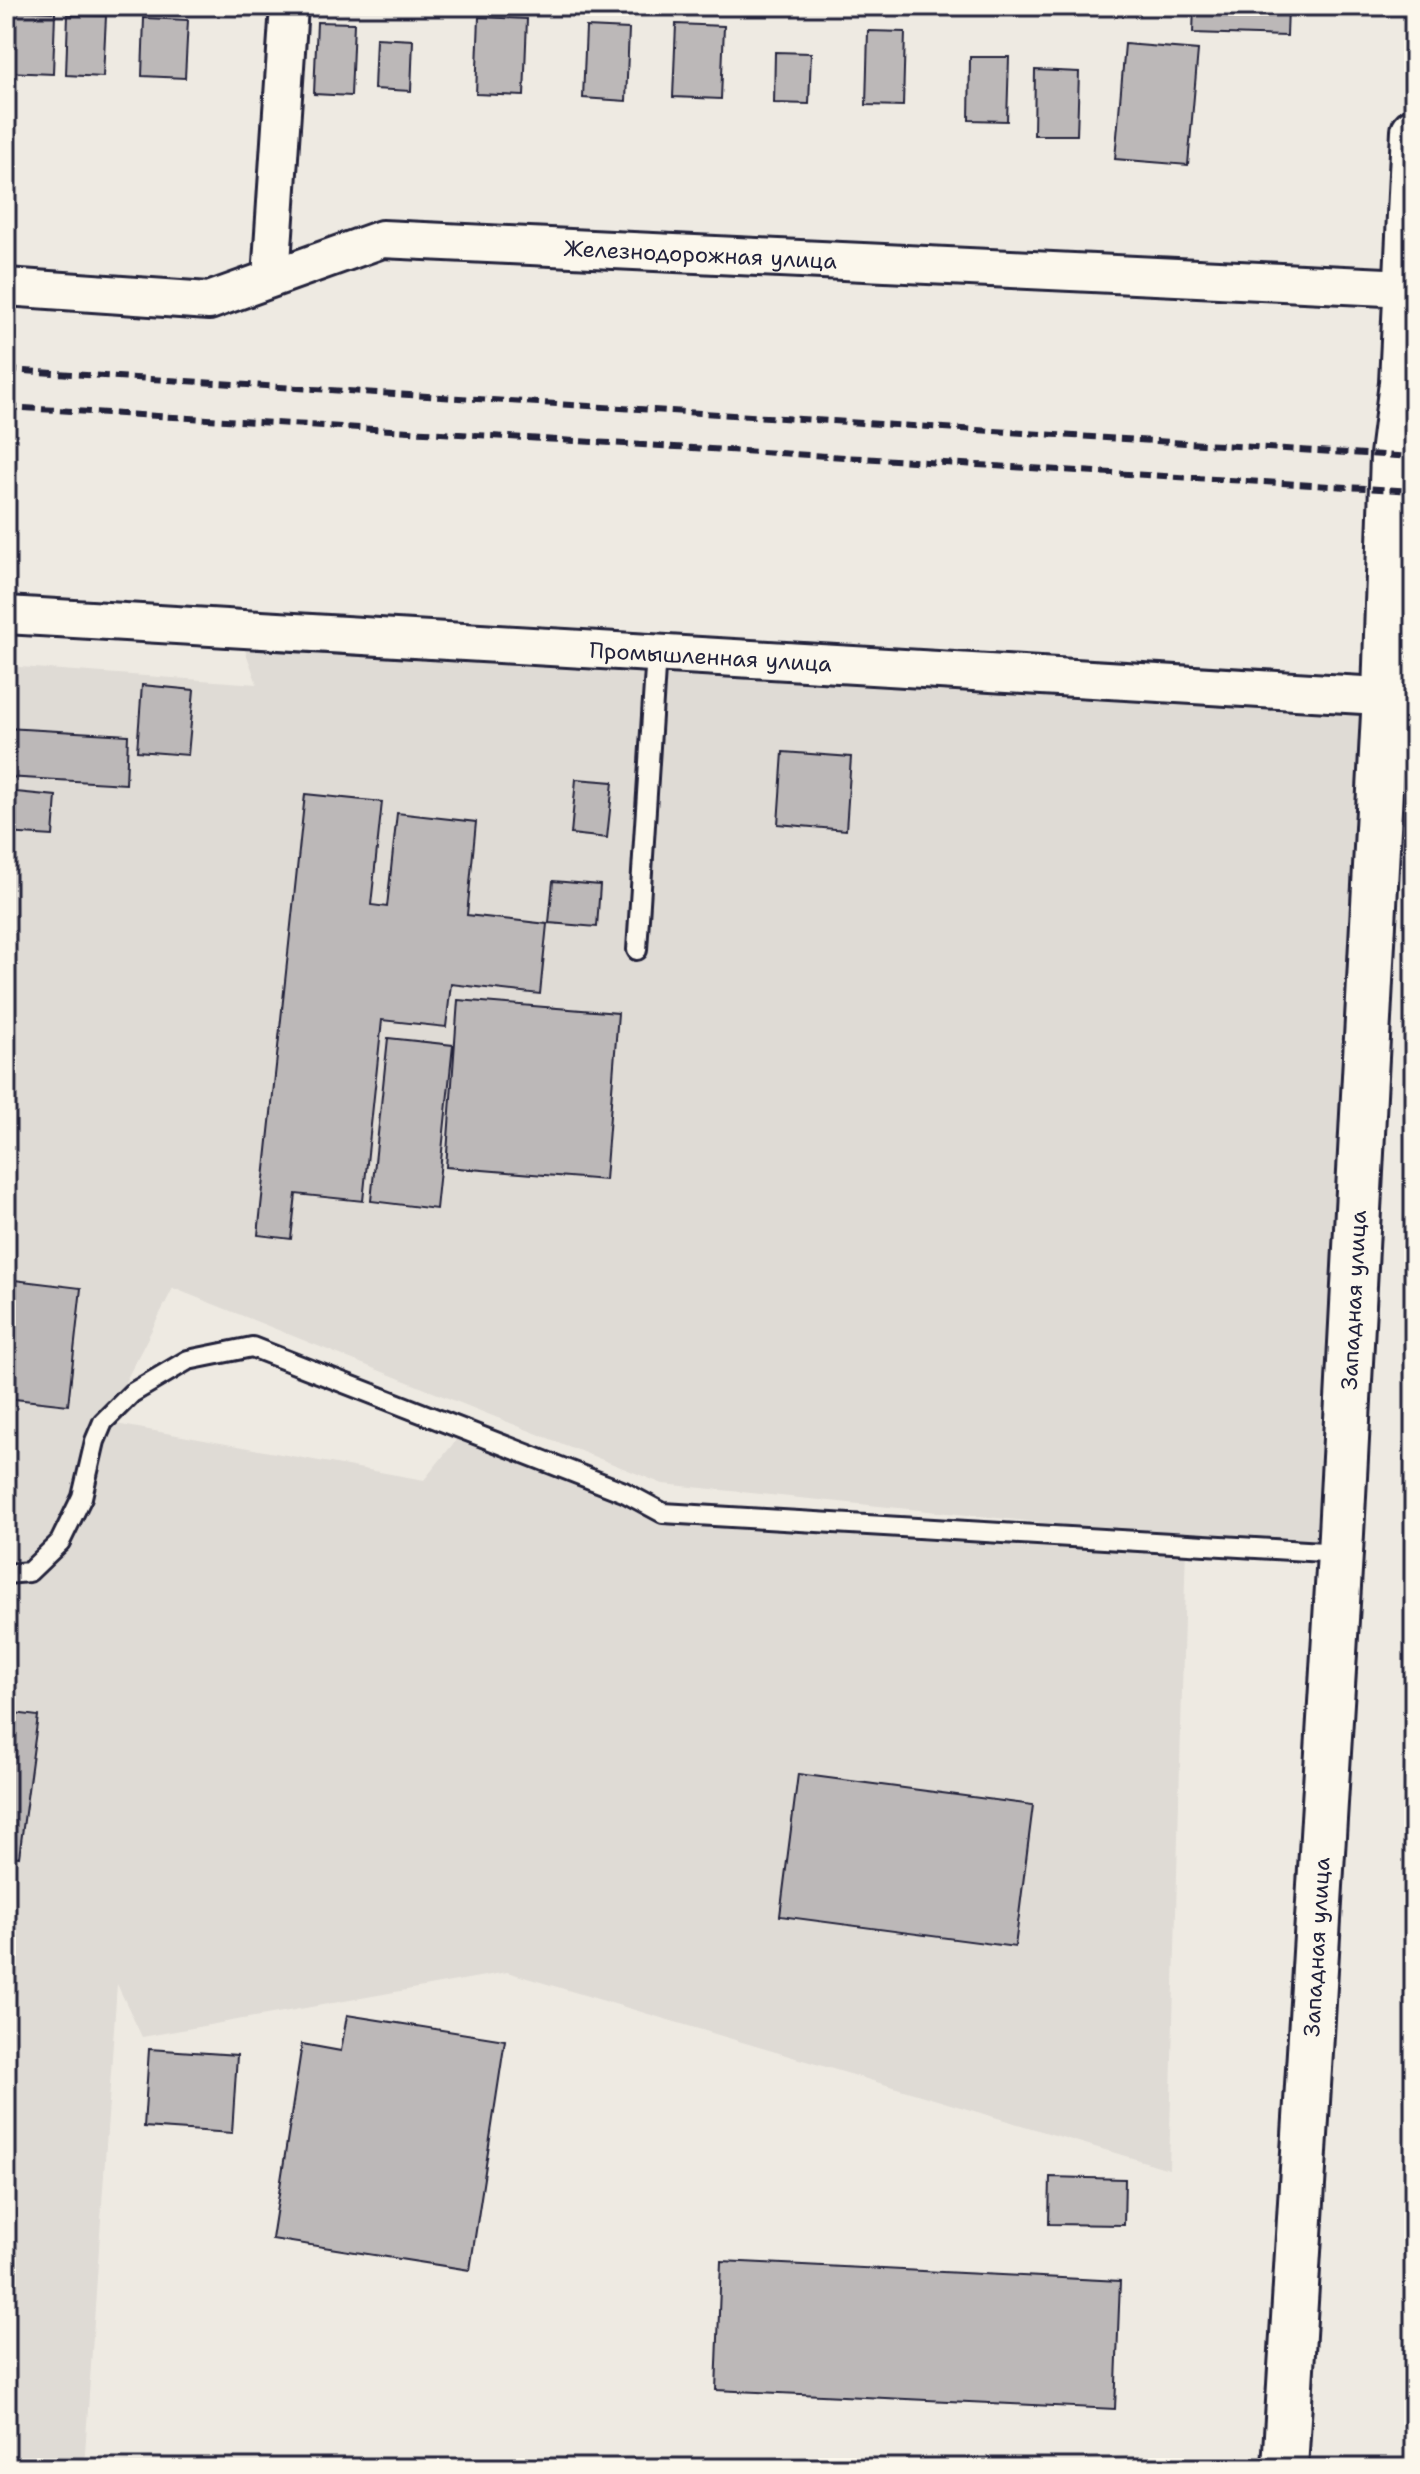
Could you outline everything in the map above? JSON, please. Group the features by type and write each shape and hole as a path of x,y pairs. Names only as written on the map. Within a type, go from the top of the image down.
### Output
{"main road":[{"name":"Западная улица","path":"1285,2468 1340,1553 1399,696 1393,455 1402,383 1414,131"}],"street":[{"path":"271,278 289,6"},
{"name":"Железнодорожная улица","path":"6,287 209,301 382,239 1407,288"},
{"name":"Промышленная улица","path":"6,615 1399,696"}],"lane":[{"path":"637,950 656,653"},
{"path":"6,1574 29,1572 60,1542 82,1497 95,1441 103,1422 132,1393 188,1360 252,1347 624,1492 663,1513 1340,1553"}],"shaded area":[{"path":"238,630 1385,695 1340,1553 663,1484 173,1288 105,1422 424,1480 465,1429 663,1513 1186,1544 1169,2169 507,1972 142,2037 117,1984 84,2468 6,2468 6,666 257,684"}],"building":[{"path":"1194,6 1288,6 1287,36 1193,33"},
{"path":"9,10 55,12 53,74 6,72"},
{"path":"68,15 106,16 103,77 66,75"},
{"path":"479,17 527,19 524,96 476,94"},
{"path":"144,18 188,20 185,78 142,76"},
{"path":"317,22 354,23 351,96 314,94"},
{"path":"676,24 724,26 721,99 673,97"},
{"path":"586,27 629,29 626,101 583,98"},
{"path":"868,31 905,32 903,106 866,105"},
{"path":"376,38 413,40 411,91 374,89"},
{"path":"1125,44 1198,50 1188,165 1115,159"},
{"path":"775,52 811,53 809,104 774,103"},
{"path":"970,57 1009,57 1007,121 969,120"},
{"path":"1035,70 1079,72 1077,135 1034,135"},
{"path":"142,685 194,690 188,755 137,751"},
{"path":"6,728 128,735 126,784 6,777"},
{"path":"783,752 851,757 846,830 778,824"},
{"path":"576,779 613,782 607,838 571,834"},
{"path":"6,791 56,796 53,836 6,833"},
{"path":"305,794 382,802 371,905 387,907 397,813 476,822 467,915 547,924 540,994 451,984 446,1027 382,1020 363,1201 296,1194 291,1239 258,1235"},
{"path":"553,881 600,885 597,927 549,923"},
{"path":"458,1000 618,1013 605,1180 446,1167"},
{"path":"388,1038 453,1045 436,1209 371,1201"},
{"path":"6,1279 81,1288 68,1405 6,1398"},
{"path":"6,1712 38,1716 19,1857 6,1855"},
{"path":"798,1774 1033,1805 1015,1947 780,1916"},
{"path":"347,2015 505,2040 470,2270 272,2239 302,2044 341,2051"},
{"path":"149,2049 237,2055 232,2133 144,2127"},
{"path":"1050,2177 1125,2179 1124,2225 1049,2224"},
{"path":"721,2261 1120,2281 1115,2409 716,2390"}],"railway":[{"path":"6,370 1414,457"},
{"path":"6,407 1414,491"}]}
